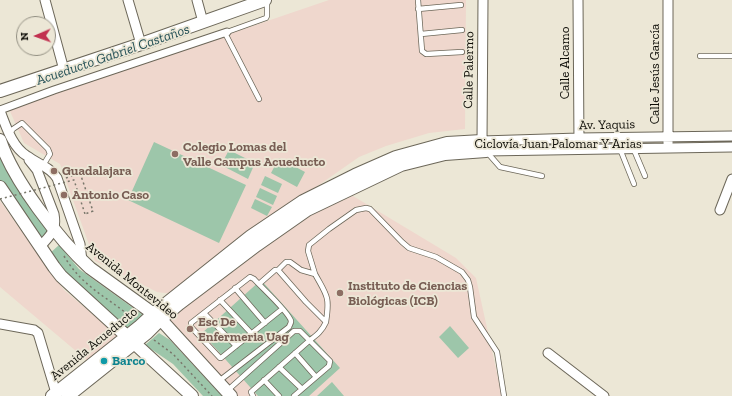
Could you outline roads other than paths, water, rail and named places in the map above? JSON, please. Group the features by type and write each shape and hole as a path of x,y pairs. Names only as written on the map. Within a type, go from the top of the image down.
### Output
{"street":[{"path":"45,0 64,70"},
{"path":"128,0 141,44"},
{"path":"197,0 202,22"},
{"path":"0,91 266,0"},
{"name":"Calle Palermo","path":"483,0 484,146"},
{"name":"Calle Alcamo","path":"578,0 579,149"},
{"name":"Calle Jesús García","path":"668,0 668,148"},
{"path":"82,261 80,244 54,173 40,168 19,149 3,140 0,110 68,85 227,32"},
{"name":"Av. Yaquis","path":"484,146 579,138 732,136"},
{"name":"Avenida Montevideo","path":"3,140 8,159 17,176 55,230 82,261 157,317 225,390"},
{"name":"Avenida Acueducto","path":"58,395 77,382 130,340 251,236 305,206 355,175 396,157 447,143 484,146"},
{"name":"Av. Yaquis","path":"484,146 634,150 732,147"},
{"path":"40,168 54,214 55,230 40,247"},
{"path":"720,210 729,194 732,179"},
{"path":"0,187 40,247 65,280 192,396"},
{"path":"0,324 34,330 38,333 58,395"},
{"path":"548,353 604,396"}],"lane":[{"path":"258,99 227,39 227,32 266,18 266,0"},
{"path":"418,0 420,34 422,50 424,53 462,52"},
{"path":"418,9 461,5"},
{"path":"420,34 462,30"},
{"path":"700,56 732,56"},
{"path":"3,140 13,129 23,123 48,149 50,154 40,168"},
{"path":"484,146 500,167 542,176"},
{"path":"620,149 634,184"},
{"path":"634,150 645,176"},
{"path":"253,396 251,392 320,332 326,322 328,298 315,274 308,251 309,245 356,210 362,208 370,209 409,248 436,257 462,272 468,280 470,287 474,317 497,352 504,396"},
{"path":"259,284 286,262 290,262 301,270 315,274"},
{"path":"278,270 326,322"},
{"path":"225,390 289,327 290,319 282,309 259,284 250,277 191,323 191,327 221,358 282,309"},
{"path":"235,288 265,323"},
{"path":"220,300 252,334"},
{"path":"204,313 236,346"},
{"path":"289,327 294,331"},
{"path":"225,390 294,331 300,330 330,363 329,366 294,396"},
{"path":"295,353 316,377"},
{"path":"279,367 302,389"},
{"path":"264,380 279,396"}],"place":[{"name":"Colegio Lomas del Valle Campus Acueducto","path":"175,154"},
{"name":"Guadalajara","path":"54,171"},
{"name":"Antonio Caso","path":"64,195"},
{"name":"Instituto de Ciencias Biológicas (ICB)","path":"340,293"},
{"name":"Esc De Enfermeria Uag","path":"190,329"},
{"name":"Barco","path":"104,361"}],"water label":[{"name":"Acueducto Gabriel Castaños","path":"113,55"}]}
